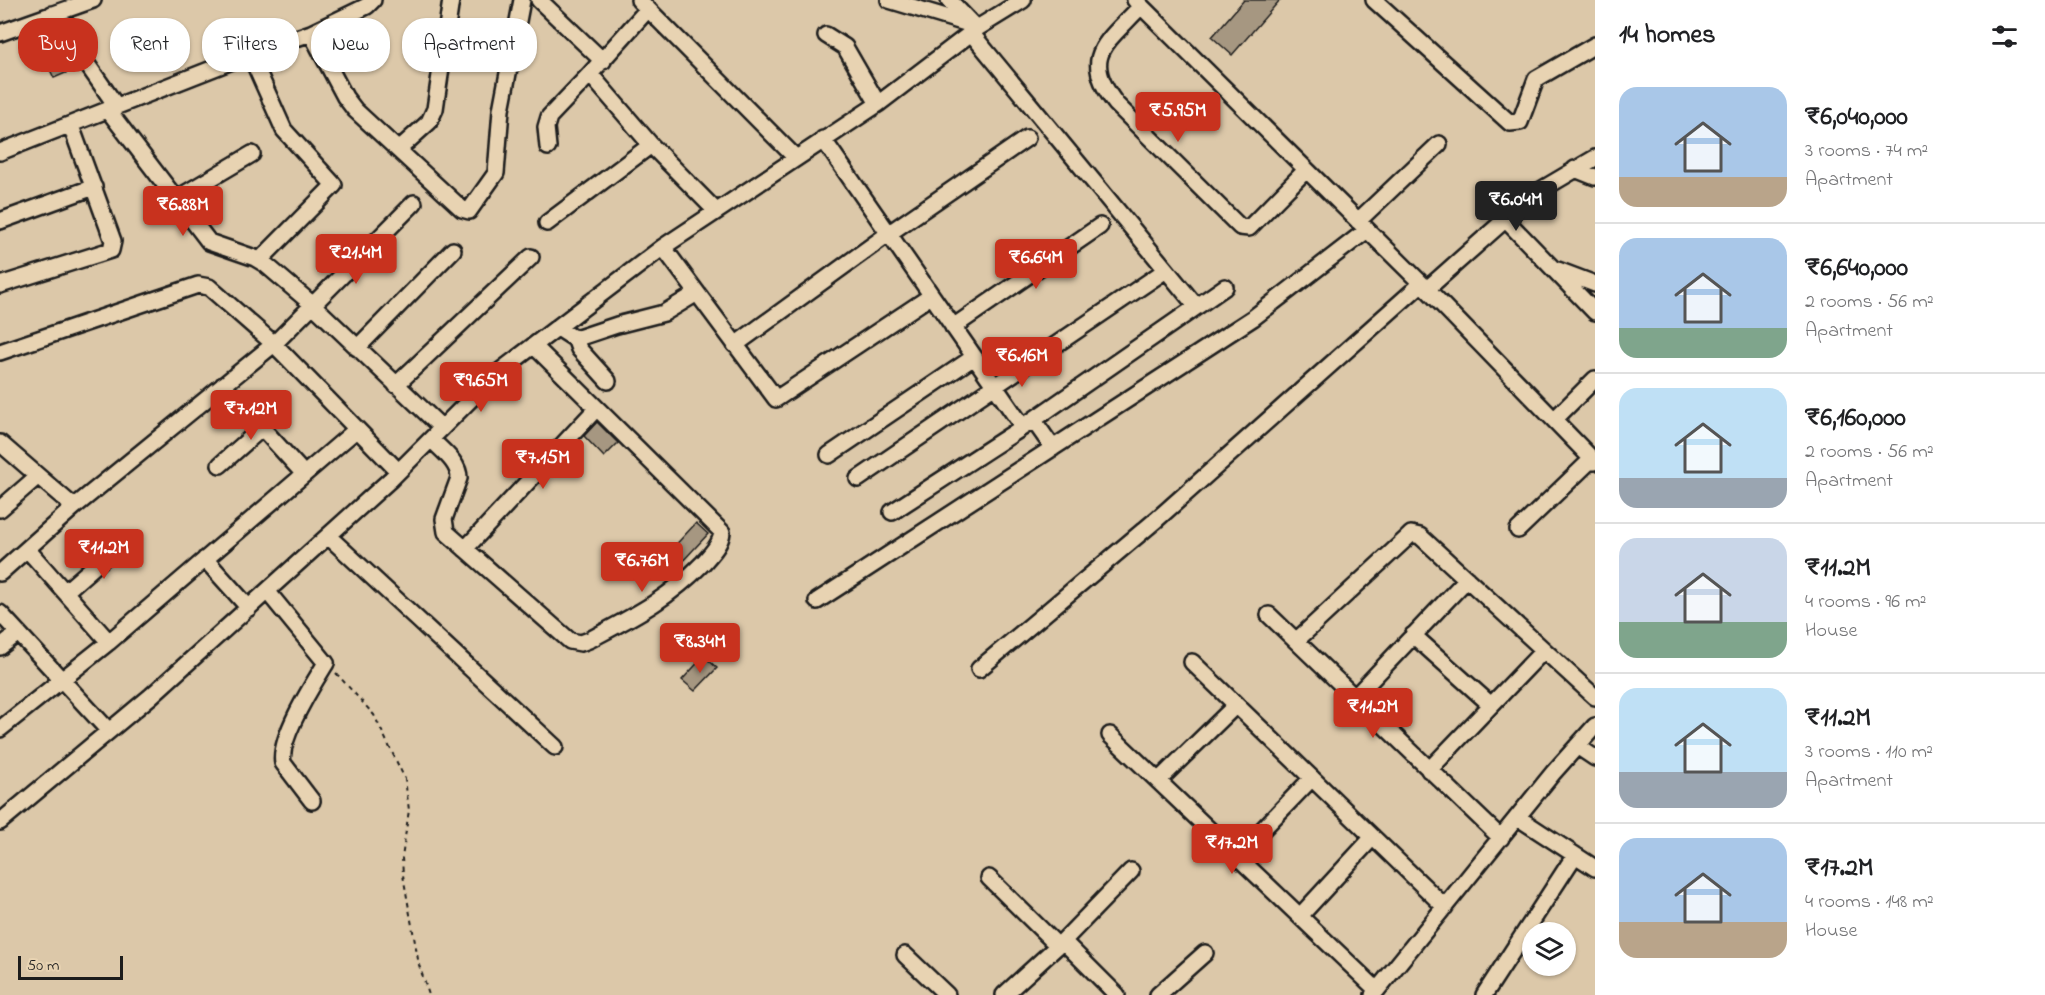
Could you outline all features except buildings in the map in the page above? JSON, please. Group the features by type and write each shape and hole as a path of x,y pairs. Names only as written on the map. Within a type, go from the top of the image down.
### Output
{"street":[{"path":"342,18 367,6 373,0"},
{"path":"398,150 429,122 435,108 451,0"},
{"path":"332,72 355,110 462,209 466,212 472,210 496,173 501,110 522,0"},
{"path":"539,0 603,61"},
{"path":"889,0 975,29"},
{"path":"949,0 975,29 1196,306"},
{"path":"0,822 109,731 249,608 398,471 495,375 663,247 795,157 878,104 975,29 1023,0"},
{"path":"1374,0 1510,123 1520,122 1533,84 1540,75 1595,45"},
{"path":"0,33 89,1"},
{"path":"1306,170 1249,228 1240,227 1231,219 1116,104 1103,87 1098,74 1102,51 1138,3 1424,287 1593,460 1518,530"},
{"path":"548,147 546,127 549,117 603,61 644,4 795,157"},
{"path":"52,15 112,108 205,238 213,245 260,260 312,305 396,385 436,434 459,471 443,524 446,532 570,641 581,643 658,602 680,586 711,555 721,540 722,532 534,346"},
{"path":"299,37 311,33"},
{"path":"826,34 845,47 878,104"},
{"path":"0,152 204,72"},
{"path":"258,72 284,130 334,184 260,260"},
{"path":"590,74 651,145 716,211"},
{"path":"0,283 111,250 113,242 71,126"},
{"path":"735,345 888,234 1027,138"},
{"path":"823,139 995,387 1053,448"},
{"path":"817,601 1253,318 1363,226 1439,144"},
{"path":"547,223 651,145"},
{"path":"176,199 252,154"},
{"path":"979,669 1156,520 1533,194 1595,158"},
{"path":"1575,169 1595,177"},
{"path":"0,221 94,188"},
{"path":"0,573 74,507 274,344 414,203"},
{"path":"1506,219 1595,312"},
{"path":"953,327 1100,226"},
{"path":"663,247 774,397 779,399 931,296"},
{"path":"357,348 453,250"},
{"path":"396,385 531,257"},
{"path":"1552,268 1595,284"},
{"path":"858,479 1166,270"},
{"path":"0,352 198,285 209,288 274,344 398,471"},
{"path":"892,512 1028,424 1224,287"},
{"path":"575,338 664,313 697,292"},
{"path":"558,328 575,338 579,349 608,381"},
{"path":"829,455 974,357"},
{"path":"1554,420 1595,380"},
{"path":"223,386 304,474"},
{"path":"465,549 596,409"},
{"path":"220,465 262,428"},
{"path":"0,729 109,642 357,429"},
{"path":"0,443 74,507"},
{"path":"0,509 38,476"},
{"path":"1297,640 1411,534 1420,536 1595,696"},
{"path":"328,536 555,747"},
{"path":"64,592 122,542"},
{"path":"27,549 109,642"},
{"path":"205,559 249,608"},
{"path":"1354,698 1467,579"},
{"path":"267,591 326,663 300,710 283,750 283,763 312,801"},
{"path":"0,614 109,731"},
{"path":"1269,615 1501,838"},
{"path":"0,647 18,633"},
{"path":"1413,635 1491,705"},
{"path":"1429,770 1544,650"},
{"path":"1192,662 1445,907"},
{"path":"1158,781 1236,705"},
{"path":"1110,735 1299,916 1375,993 1517,817 1595,726"},
{"path":"1577,746 1595,758"},
{"path":"1237,856 1312,778"},
{"path":"1517,817 1595,868"},
{"path":"1299,916 1373,837"},
{"path":"1484,995 1575,855"},
{"path":"1004,995 1060,944 1131,871"},
{"path":"989,878 1117,995"},
{"path":"1158,995 1205,953"},
{"path":"905,955 947,995"}],"path":[{"path":"326,663 374,715 405,779 409,810 402,858 403,875 419,965 429,995"}]}
